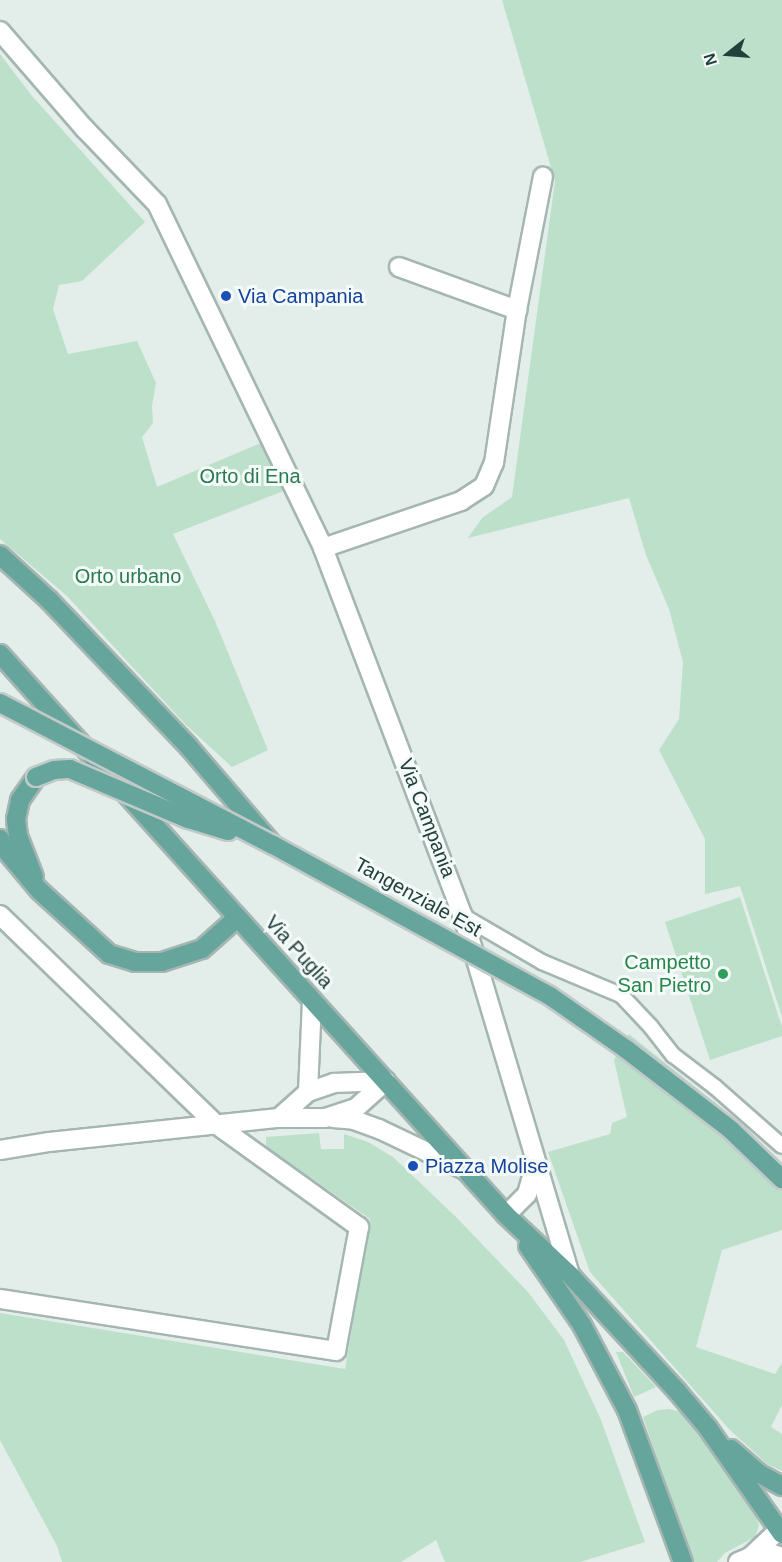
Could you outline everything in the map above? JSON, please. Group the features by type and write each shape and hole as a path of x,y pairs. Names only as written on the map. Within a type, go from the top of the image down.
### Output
{"main road":[{"path":"0,555 49,600 188,746 273,845"},
{"name":"Via Puglia","path":"0,654 506,1215 570,1275 708,1428"},
{"name":"Tangenziale Est","path":"0,703 273,845 550,996 626,1049 731,1130 782,1179"},
{"path":"39,890 18,836 16,819 20,800 36,777 54,770 70,769 188,819 273,845"},
{"path":"0,839 3,847 39,890 109,954 135,962 162,962 202,949 237,918"},
{"path":"506,1215 582,1325 627,1410 683,1562"},
{"path":"708,1428 760,1474 782,1486"},
{"path":"708,1428 781,1530"}],"street":[{"name":"Via Campania","path":"0,32 85,129 157,204 323,548 463,916 570,1275"},
{"path":"323,548 462,501 484,486 494,463 517,309 543,176"},
{"path":"399,267 517,309"},
{"path":"0,915 217,1125 359,1227 336,1351 0,1299"},
{"path":"308,1092 312,1000"},
{"path":"279,1118 308,1092 334,1083 386,1081"},
{"path":"325,1118 356,1108 386,1081"},
{"path":"0,1150 49,1142 279,1118 325,1118 354,1120 379,1129 466,1171"},
{"path":"506,1215 527,1194 536,1162"},
{"path":"744,1559 781,1530"},
{"path":"744,1559 774,1554 782,1557"}],"lane":[{"path":"463,916 542,962 621,995 651,1027 673,1056 715,1086 782,1146"}],"green space":[{"path":"502,0 782,0 782,1017 740,886 705,894 705,839 659,750 679,719 683,662 669,609 646,555 629,498 468,538 482,518 512,497 555,181"},
{"path":"0,54 32,96 145,222 82,281 59,285 53,309 68,354 137,341 156,383 152,406 153,423 142,437 157,487 263,442 286,490 173,534 215,621 268,750 232,767 185,724 67,596 0,539"},
{"name":"Campetto San Pietro","path":"740,897 782,1027 782,1036 710,1060 665,922"},
{"path":"629,1034 744,1126 782,1163 782,1230 722,1250 696,1347 775,1374 782,1363 782,1405 771,1427 782,1434 782,1471 767,1464 729,1429 590,1272 548,1152 610,1134 612,1123 627,1117 614,1060"},
{"path":"319,1133 321,1149 344,1149 344,1134 368,1142 393,1157 456,1217 528,1292 564,1340 601,1420 645,1542 580,1562 445,1562 436,1540 401,1562 62,1562 57,1546 0,1440 0,1313 345,1369 370,1219 266,1147 266,1137"},
{"path":"616,1352 623,1352 656,1387 634,1397"},
{"path":"669,1409 682,1412 696,1425 754,1508 759,1525 755,1537 725,1553 717,1562 692,1562 643,1417 658,1410"}],"place":[{"name":"Via Campania","path":"226,296"},
{"name":"Campetto San Pietro","path":"723,974"},
{"name":"Piazza Molise","path":"413,1166"}],"park label":[{"name":"Orto di Ena","path":"250,476"},
{"name":"Orto urbano","path":"128,576"}]}
